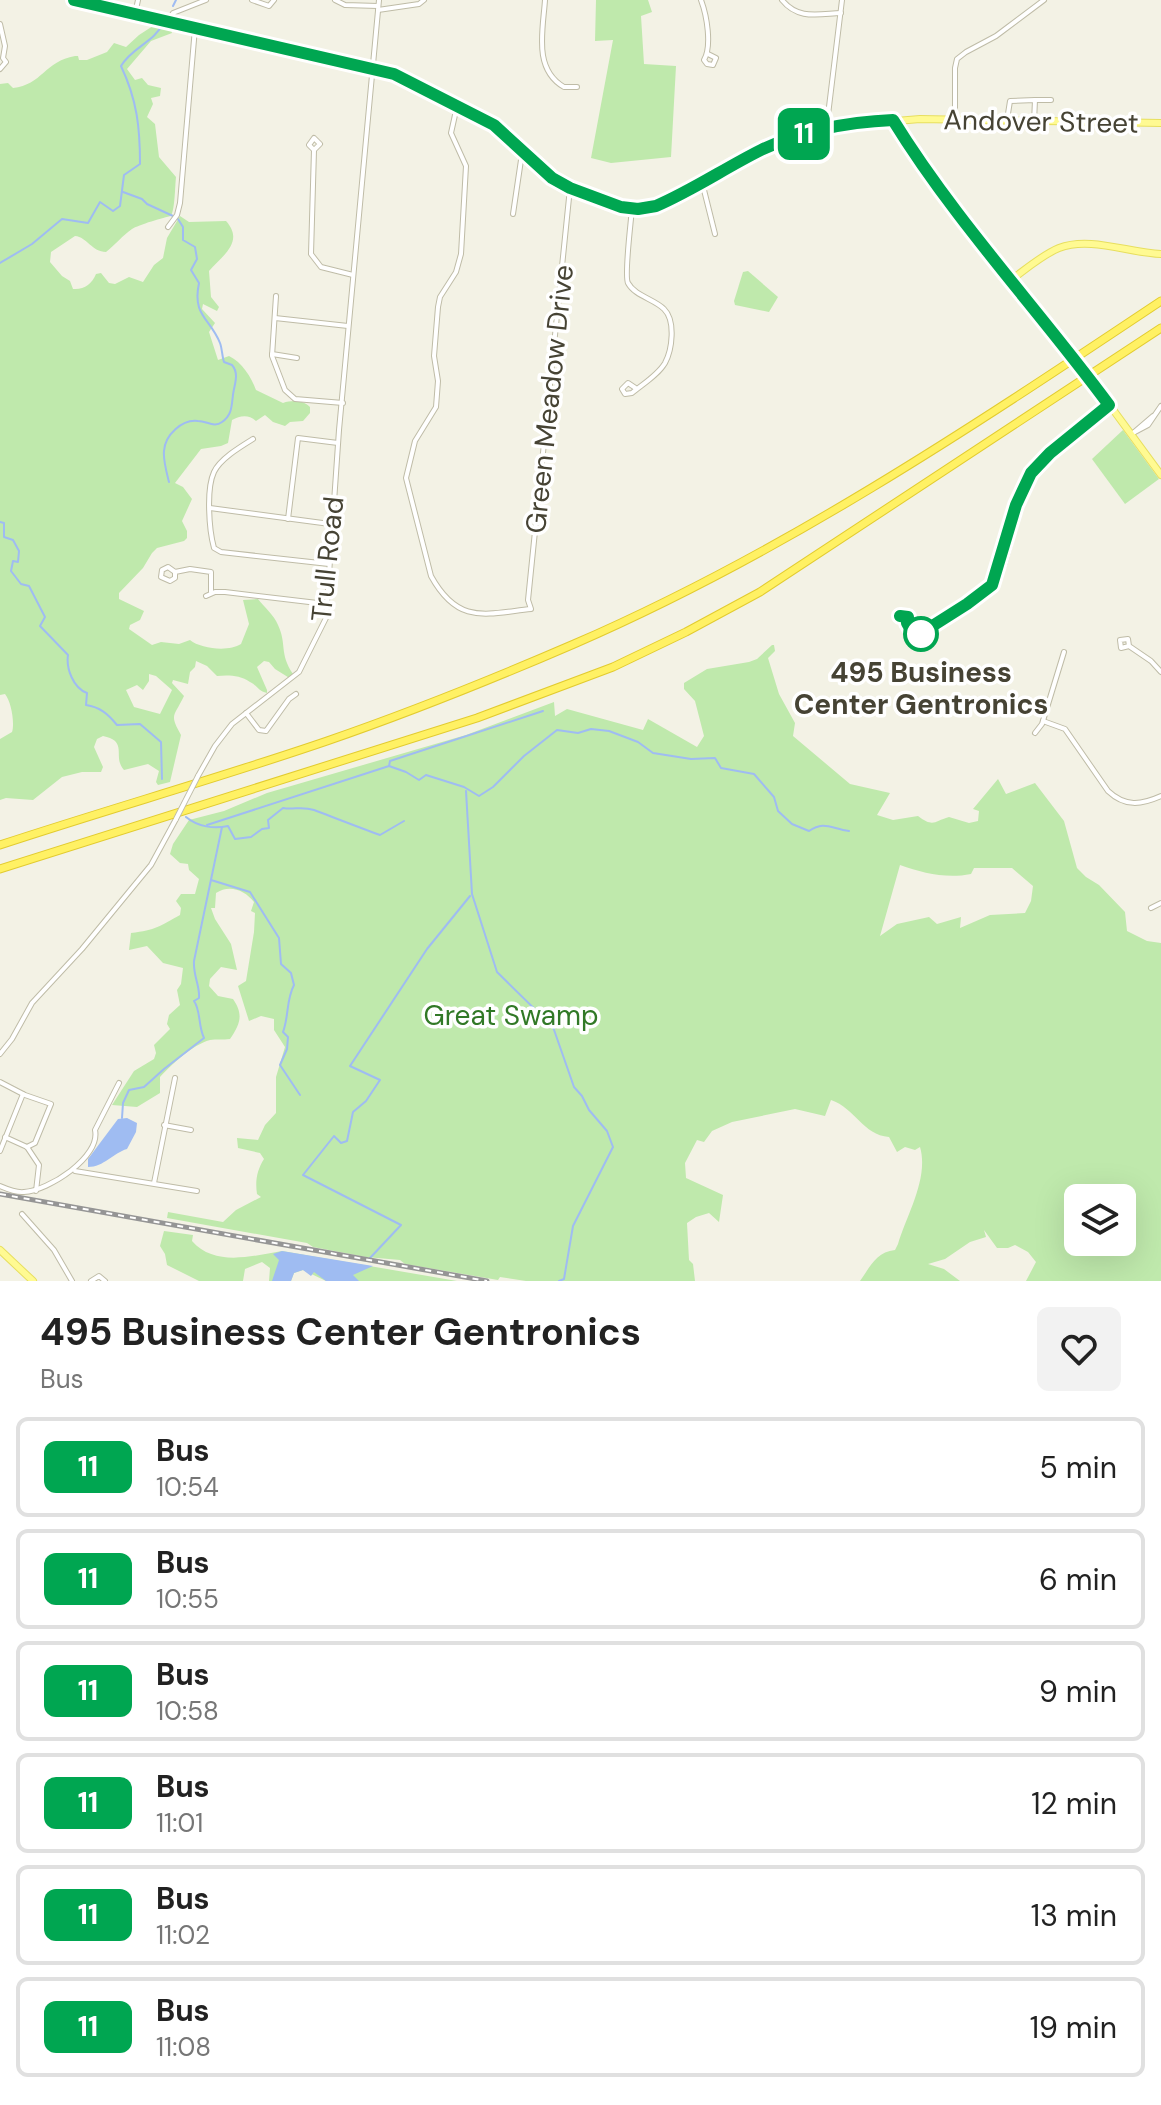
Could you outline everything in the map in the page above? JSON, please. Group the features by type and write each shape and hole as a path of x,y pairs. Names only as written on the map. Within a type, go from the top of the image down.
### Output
{"highway":[{"path":"0,845 371,726 576,643 634,616 850,502 951,440 1161,301"},
{"path":"0,869 477,718 568,686 653,649 794,572 1161,328"}],"main road":[{"name":"Andover Street","path":"74,0 374,69 413,82 495,126 552,178 611,204 632,208 656,206 763,149 792,137 830,128 893,120 1161,123"},
{"path":"893,120 968,229 1071,354 1161,475"},
{"path":"1011,280 1063,247 1089,245 1161,254"},
{"path":"0,1250 33,1281"}],"street":[{"path":"135,14 138,0"},
{"path":"168,21 173,13 206,0"},
{"path":"252,0 269,6 274,0"},
{"path":"335,0 345,5 379,6 419,4 424,0"},
{"path":"545,0 542,50 546,70 564,87 577,87"},
{"path":"701,0 706,16 708,54"},
{"path":"782,0 799,14 841,13"},
{"path":"830,128 828,115 842,0"},
{"path":"955,120 957,59 996,36 1044,0"},
{"name":"Trull Road","path":"0,1054 32,1003 82,949 151,865 217,742 246,713 299,672 324,624 379,6"},
{"path":"0,24 5,46 1,58 6,64 0,69"},
{"path":"168,227 177,215 180,203 195,28"},
{"path":"1034,122 1035,100"},
{"path":"1007,122 1010,101 1051,100"},
{"name":"Green Meadow Drive","path":"457,106 451,133 466,166 461,254 456,272 440,297 438,307 434,356 438,381 436,407 415,441 407,483 427,566 437,586 459,607 472,614 531,609 528,600 570,188"},
{"path":"314,150 311,254 321,267 353,275"},
{"path":"513,214 521,160 526,153"},
{"path":"702,182 715,234"},
{"path":"632,208 627,281 633,290 664,309 671,327 664,365 637,389"},
{"path":"276,296 272,354 285,390 293,399 343,403"},
{"path":"275,318 349,326"},
{"path":"272,354 297,358"},
{"path":"1131,434 1155,415 1161,406"},
{"path":"915,637 985,592 999,576 1024,497 1035,476 1053,456 1111,407"},
{"path":"288,519 298,438 338,443"},
{"path":"253,439 215,469 210,508 214,548 221,552 329,564"},
{"path":"210,508 331,524"},
{"path":"175,572 190,569 211,572 209,594 327,604"},
{"path":"1129,646 1161,672"},
{"path":"1035,733 1043,721 1064,652"},
{"path":"246,713 259,730 266,731 288,700 296,694"},
{"path":"1043,721 1065,729 1108,791 1117,799 1138,804 1161,796"},
{"path":"1151,908 1161,903"},
{"path":"154,1183 175,1078"},
{"path":"0,1082 51,1104 37,1139 27,1147"},
{"path":"0,1186 21,1193 36,1191 72,1171 96,1138 95,1130 119,1083"},
{"path":"0,1151 23,1094"},
{"path":"164,1125 191,1130"},
{"path":"5,1137 27,1147 39,1165 36,1191"},
{"path":"72,1171 197,1191"},
{"path":"22,1214 54,1250 72,1281"},
{"path":"91,1281 99,1276 105,1281"}],"green space":[{"path":"596,0 648,0 652,12 641,16 644,64 676,66 671,157 611,163 591,158 613,40 595,41"},
{"path":"156,24 170,26 172,33 151,41 127,69 135,80 142,78 148,85 161,88 160,96 151,98 153,104 147,117 155,124 159,157 176,177 171,216 132,229 106,252 75,236 51,252 50,262 70,281 73,289 87,286 96,274 101,273 109,283 115,284 129,277 143,282 154,265 163,258 167,238 180,216 189,222 226,221 233,236 230,248 209,271 211,297 219,307 217,311 203,304 202,309 215,323 209,332 218,360 229,356 246,370 256,390 283,403 304,403 310,407 310,413 303,421 290,422 285,426 265,415 256,421 238,417 232,420 228,443 201,449 175,483 183,487 192,499 182,521 187,538 157,548 119,593 119,599 144,611 140,620 130,625 129,629 152,645 161,642 179,644 190,640 201,646 222,649 241,644 249,624 243,600 258,599 278,625 286,660 293,674 291,679 264,661 257,667 267,693 242,678 217,676 196,661 188,684 173,680 172,683 184,696 174,716 181,735 170,782 158,785 159,771 148,764 124,770 116,742 103,736 97,739 94,747 103,767 101,772 82,772 62,777 33,800 0,800 0,739 12,732 13,723 7,697 0,695 0,84 8,83 13,88 23,86 65,59 78,56 79,60 87,60 107,52 114,43 126,47","holes":["149,674 172,690 160,714 134,707 126,690 137,685 143,690 149,681"]},
{"path":"748,271 778,297 769,312 735,305 743,272"},
{"path":"1123,430 1159,479 1125,504 1092,459"},
{"name":"Great Swamp","path":"774,645 775,651 768,658 779,694 795,723 793,736 850,784 890,793 877,815 893,820 918,816 931,823 949,817 969,823 978,821 979,811 973,809 998,779 1006,794 1035,783 1064,821 1077,868 1125,912 1127,931 1147,941 1161,943 1161,1281 1026,1281 1036,1262 1028,1252 1015,1245 997,1248 984,1230 986,1237 970,1242 945,1259 928,1264 944,1269 960,1281 860,1281 878,1257 895,1250 916,1196 922,1159 920,1147 915,1150 905,1147 897,1152 889,1137 872,1132 847,1109 831,1100 825,1116 795,1109 732,1122 712,1131 704,1142 697,1140 685,1163 686,1178 723,1195 719,1222 709,1213 687,1223 689,1260 693,1264 695,1281 526,1281 500,1277 498,1280 167,1218 168,1212 223,1222 236,1210 261,1197 257,1194 256,1180 264,1159 260,1153 238,1148 237,1138 258,1140 265,1125 276,1113 276,1077 285,1047 274,1030 274,1019 261,1016 249,1021 238,986 246,981 254,932 255,913 251,911 254,902 236,890 221,890 216,893 215,908 211,908 231,944 237,970 221,967 210,979 209,986 218,996 233,999 240,1015 236,1029 230,1039 210,1040 189,1050 160,1077 160,1093 137,1107 112,1105 134,1071 154,1059 154,1045 170,1029 167,1024 169,1015 180,1005 177,990 183,968 163,963 147,946 129,950 131,933 157,927 180,915 181,908 176,901 181,894 195,894 199,879 189,870 188,864 180,863 170,854 189,820 224,811 267,793 466,735 554,702 555,716 567,709 643,730 648,719 697,747 704,736 695,701 684,689 684,683 707,669 749,662","holes":["900,865 926,873 953,876 971,874 974,868 1012,868 1033,886 1031,901 1025,913 990,915 960,928 961,917 937,924 929,917 897,924 880,936"]},
{"path":"164,1231 193,1235 192,1241 201,1249 223,1257 282,1251 457,1281 326,1281 303,1270 294,1273 291,1281 269,1281 270,1268 262,1262 245,1269 243,1281 199,1281 167,1265 160,1246"}],"water":[{"path":"127,1118 137,1123 127,1149 99,1165 88,1167 88,1159 118,1119"},
{"path":"282,1251 373,1266 353,1275 359,1281 326,1281 314,1272 311,1276 303,1270 294,1273 291,1281 272,1281 279,1260 273,1254"}],"waterway":[{"path":"173,6 176,0"},
{"path":"0,263 32,244 62,219 88,223 100,202 113,211 120,206 124,175 140,164 136,114 121,66 155,35 163,23"},
{"path":"123,192 173,216"},
{"path":"169,482 164,455 167,439 175,429 186,423 216,424 226,419 236,376 232,365 224,362 220,343 200,310 197,294 199,283 191,270 197,259 195,247 183,240 183,227 178,219"},
{"path":"0,522 4,523 4,537 13,540 19,551 18,562 13,561 11,571 21,584 29,586 45,617 40,626 68,655 72,677 78,687 87,693 86,705 103,712 117,725 140,724 161,742 162,779"},
{"path":"389,766 390,761 543,711"},
{"path":"207,825 389,766 419,780 426,775 464,787 479,796 557,730 578,733 591,729 609,731 638,742 653,753 691,759 715,758 721,768 754,774 774,797 778,811 792,824 809,831 824,826 849,831"},
{"path":"466,791 472,894 497,972 553,1027 574,1087 607,1131 613,1147 573,1226 564,1279 559,1281"},
{"path":"186,817 206,826 228,826 235,839 251,837 269,828 268,820 283,808 314,810 380,835 404,821"},
{"path":"122,1118 123,1103 129,1090 144,1087 204,1038 194,1001 199,998 194,961 222,827"},
{"path":"211,880 250,892 279,938 281,964 291,973 294,985 283,1032 288,1037 287,1049 280,1065 300,1095"},
{"path":"370,1258 401,1225 303,1175 334,1136 341,1143 347,1141 353,1112 366,1101 380,1080 350,1066 427,949 470,896"}],"railway":[{"path":"0,1194 487,1281"}],"bus line":[{"name":"11","path":"74,0 394,74 494,125 552,178 621,207 638,209 656,206 763,149 792,137 837,126 893,120 968,229 1109,405 1050,453 1031,473 1016,505 992,585 915,637 907,623 908,617 900,616"}],"place":[{"name":"495 Business Center Gentronics","path":"921,634"}]}
